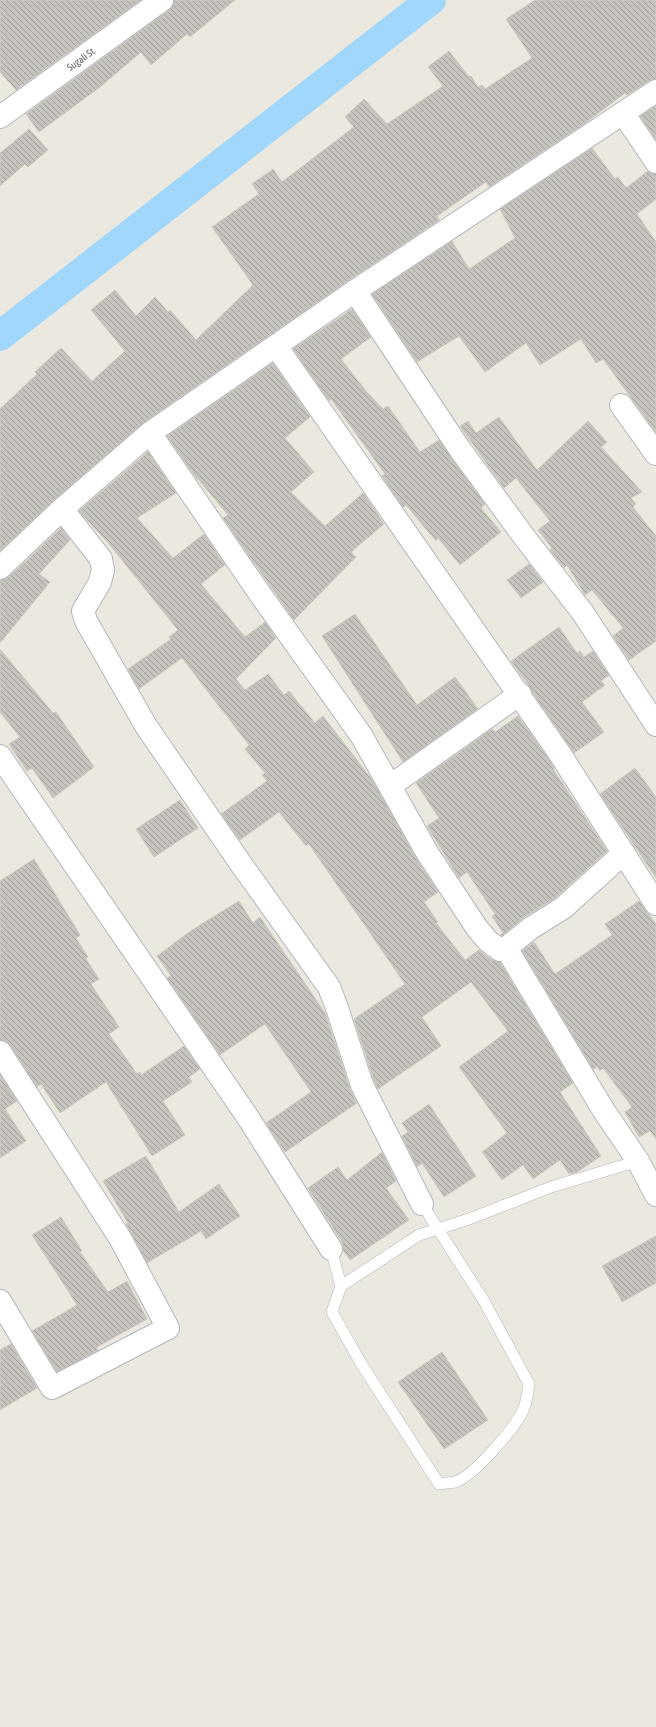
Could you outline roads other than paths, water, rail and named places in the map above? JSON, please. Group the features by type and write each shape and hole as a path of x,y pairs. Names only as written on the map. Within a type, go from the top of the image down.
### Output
{"street":[{"name":"Sugali St.","path":"0,117 162,0"},
{"path":"0,568 62,509 150,434 354,291 656,91"},
{"path":"623,113 656,162"},
{"path":"354,291 459,448 525,538 583,613 656,725"},
{"path":"276,346 520,694 656,904"},
{"path":"621,405 656,454"},
{"path":"150,434 260,594 361,735 428,854 477,928 488,941 500,950 506,948 531,928 563,908 624,853"},
{"path":"62,509 102,559 103,570 100,582 83,611 86,621 146,726 241,864 329,987 338,1008 362,1085 422,1204"},
{"path":"390,786 520,694"},
{"path":"0,756 249,1119 331,1250"},
{"path":"506,948 604,1111 638,1161 656,1195"},
{"path":"0,1052 120,1238 168,1328 52,1388 0,1301"}],"lane":[{"path":"422,1204 437,1230 484,1301 529,1384 524,1408 507,1436 481,1462 456,1482 439,1484 362,1365 332,1312 342,1286 419,1235 437,1230 551,1187 638,1161"},
{"path":"331,1250 342,1286"}],"waterway":[{"path":"0,336 431,0"}]}
